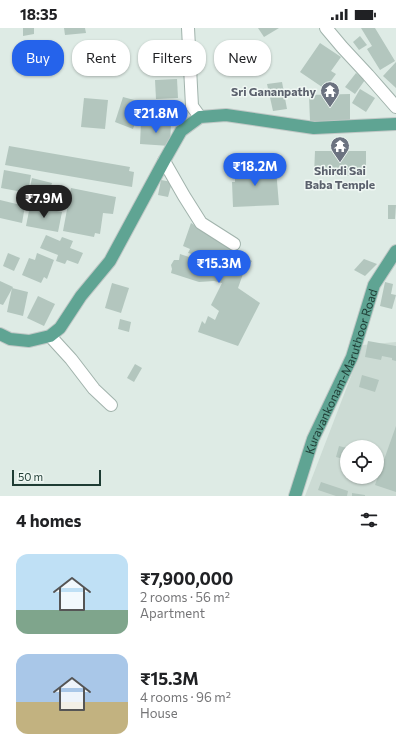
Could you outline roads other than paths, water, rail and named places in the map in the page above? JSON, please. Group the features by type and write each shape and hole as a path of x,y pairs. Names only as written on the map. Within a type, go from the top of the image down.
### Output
{"main road":[{"path":"0,334 10,339 29,341 50,336 60,328 81,296 110,261 181,131 200,117 226,115 314,128 396,124"},
{"name":"Kuravankonam-Maruthoor Road","path":"298,495 313,438 352,357 374,285 396,251"}],"street":[{"path":"188,28 192,106 200,117"},
{"path":"326,28 396,107"},
{"path":"164,161 201,223 234,244"},
{"path":"50,336 71,359 94,389 111,405"}],"place":[{"name":"Sri Gananpathy","path":"330,108"},
{"name":"Shirdi Sai Baba Temple","path":"340,163"}]}
